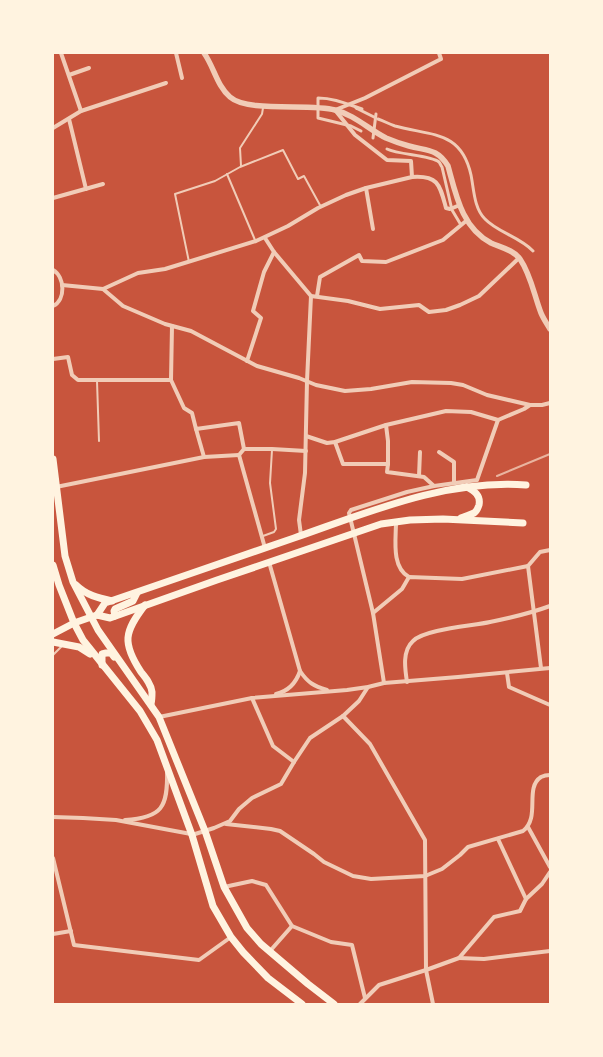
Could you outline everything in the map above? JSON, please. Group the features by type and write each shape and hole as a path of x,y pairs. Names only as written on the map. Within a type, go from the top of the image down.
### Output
{"main road":[{"path":"53,459 65,556 73,582 94,616 98,630 152,704 159,717 204,831 224,888 247,928 261,944 334,1004"},
{"path":"94,616 105,603 349,518 438,491 467,487 511,484 526,485"},
{"path":"457,519 475,513 480,502 476,493 467,487"},
{"path":"53,634 74,623 94,616 110,618 381,524 410,520 457,519 523,523"},
{"path":"53,565 74,623 83,640 140,711 157,740 192,834 213,906 231,937 243,952 268,978 302,1004"},
{"path":"73,582 81,590 89,594 112,601"},
{"path":"115,616 115,609 133,601 137,593"},
{"path":"146,605 135,618 130,629 128,643 134,660 150,685 152,692 152,704"},
{"path":"53,642 85,650 101,663"},
{"path":"101,663 102,654 111,653 124,672 131,676"}],"street":[{"path":"61,53 82,111"},
{"path":"176,53 182,78"},
{"path":"204,53 218,82 230,98 246,105 335,110 353,117 386,138 438,153 448,166 464,223"},
{"path":"335,110 365,98 441,59 439,53"},
{"path":"69,75 89,68"},
{"path":"53,128 82,111 166,83"},
{"path":"361,131 351,126 318,118 318,98 337,100 362,109"},
{"path":"355,107 357,110 376,116 396,126 442,137 457,146 462,152 468,167 476,204 484,218 526,244 533,251"},
{"path":"335,110 355,135 387,160 411,161 412,177"},
{"path":"372,139 376,116"},
{"path":"69,119 86,189"},
{"path":"387,149 438,161 442,167 452,210 464,223 485,240 520,258 533,286 541,314 550,329"},
{"path":"62,285 103,289 138,273 165,269 189,263 265,238 321,207 366,188 412,177 432,179 437,182 441,188 446,208 450,209 460,205"},
{"path":"53,198 103,184"},
{"path":"366,188 373,229"},
{"path":"317,296 320,277 360,255 362,261 386,262 443,240 464,223"},
{"path":"265,238 274,252 311,296 307,382 306,473 299,520 301,535"},
{"path":"247,361 261,318 253,311 264,272 274,252"},
{"path":"311,296 348,301 380,309 419,305 430,312 446,310 479,296 520,258"},
{"path":"53,270 60,278 62,285 60,298 57,304 53,306"},
{"path":"103,289 123,306 191,332 263,368 316,385 345,391 371,389 412,382 451,383 463,385 487,395 530,405 542,405 550,402"},
{"path":"172,326 171,380 184,408 192,413 204,457"},
{"path":"53,359 68,357 72,375 78,380 171,380"},
{"path":"306,436 327,443 335,442 386,425 446,411 471,412 498,420 530,405"},
{"path":"384,683 373,613 349,513 351,510 407,492 434,486 477,480 498,420"},
{"path":"196,429 239,423 244,449"},
{"path":"386,425 388,441 387,472 424,477 434,486"},
{"path":"335,442 343,464 388,464"},
{"path":"244,449 306,451"},
{"path":"56,487 204,457 239,455 244,449"},
{"path":"419,476 420,452"},
{"path":"439,452 454,462 454,483"},
{"path":"239,455 265,548"},
{"path":"396,522 396,557 404,574 409,577 462,579 528,566 540,552 550,550"},
{"path":"269,562 300,671 306,681 329,691"},
{"path":"528,566 535,611 541,668"},
{"path":"373,613 402,589 409,577"},
{"path":"407,682 405,663 408,649 413,640 424,634 490,622 550,606"},
{"path":"252,698 368,687 384,683 550,668"},
{"path":"159,717 284,692 297,680 300,671"},
{"path":"507,673 509,687 550,706"},
{"path":"53,817 116,820 192,834 226,824 239,809 252,798 282,784 310,738 343,716 359,701 368,687"},
{"path":"252,698 273,746 294,762"},
{"path":"343,716 370,744 425,840 426,970 433,1004"},
{"path":"116,820 146,817 160,810 165,801 166,795 166,765"},
{"path":"226,824 271,828 280,831 324,862 353,876 371,878 425,876 442,869 460,855 468,846 523,832 528,827 532,816 534,785 541,777 550,775"},
{"path":"528,827 550,868"},
{"path":"498,838 526,899"},
{"path":"53,858 74,945 198,960 231,937"},
{"path":"458,958 494,917 520,911 526,899 542,884 550,872"},
{"path":"224,888 252,881 266,885 292,926 331,942 352,945 365,998"},
{"path":"270,951 292,926"},
{"path":"53,934 71,931"},
{"path":"360,1004 379,984 426,970 458,958 484,959 550,952"}],"lane":[{"path":"241,166 240,148 262,114 263,106"},
{"path":"189,263 175,194 215,181 241,166 283,150 298,180 304,176 321,207"},
{"path":"227,174 256,241"},
{"path":"97,380 99,441"},
{"path":"261,536 274,532 276,529 270,483 272,449"},
{"path":"53,655 58,649 66,645"}],"railway":[{"path":"497,476 550,454"}]}
